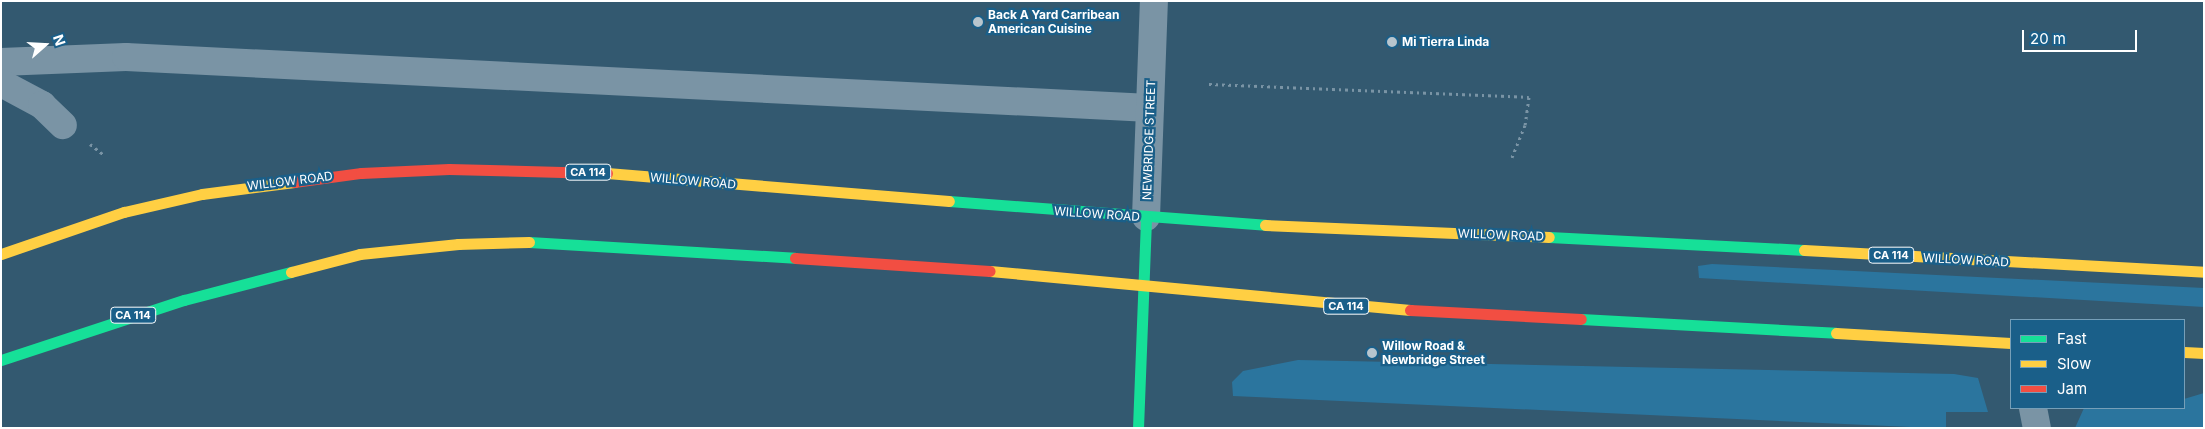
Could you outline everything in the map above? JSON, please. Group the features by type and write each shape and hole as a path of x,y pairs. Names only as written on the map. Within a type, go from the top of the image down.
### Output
{"main road":[{"name":"WILLOW ROAD","path":"1,254 124,212 202,194 361,173 449,169 568,170 1146,217 2204,272"},
{"name":"NEWBRIDGE STREET","path":"1138,428 1146,217"},
{"name":"CA 114","path":"1,360 114,321 268,277 360,254 458,244 544,242 662,248 1051,275 1144,287 1384,309 2010,343"},
{"path":"2185,352 2204,353"}],"street":[{"name":"NEWBRIDGE STREET","path":"1146,217 1154,1"},
{"path":"1,62 126,57 1150,108"},
{"path":"1,83 42,105 63,125"},
{"path":"2033,409 2036,428"}],"path":[{"path":"1209,84 1529,97 1525,125 1512,157"}],"shaded area":[{"path":"1712,264 2204,288 2204,307 1699,278 1698,266"},
{"path":"1298,360 1954,374 1978,378 1988,412 1946,412 1946,428 1933,428 1233,396 1232,382 1243,371"},
{"path":"2204,393 2204,428 2075,428 2084,409 2185,409 2185,399"}],"traffic: fast":[{"path":"949,201 1265,225"},
{"path":"1138,428 1146,217"},
{"path":"1549,237 1804,250"},
{"path":"529,242 795,258"},
{"path":"1,360 184,300 291,272"},
{"path":"1581,319 1836,333"}],"traffic: slow":[{"path":"607,173 949,201"},
{"path":"1,254 124,212 202,194 294,182"},
{"path":"1265,225 1549,237"},
{"path":"291,272 360,254 458,244 529,242"},
{"path":"1804,250 2204,272"},
{"path":"990,271 1410,310"},
{"path":"1836,333 2010,343"},
{"path":"2185,352 2204,353"}],"traffic: jam":[{"path":"294,182 361,173 449,169 607,173"},
{"path":"795,258 990,271"},
{"path":"1410,310 1581,319"}],"place":[{"name":"Back A Yard Carribean American Cuisine","path":"978,22"},
{"name":"Mi Tierra Linda","path":"1392,42"},
{"name":"Willow Road & Newbridge Street","path":"1372,353"}]}
